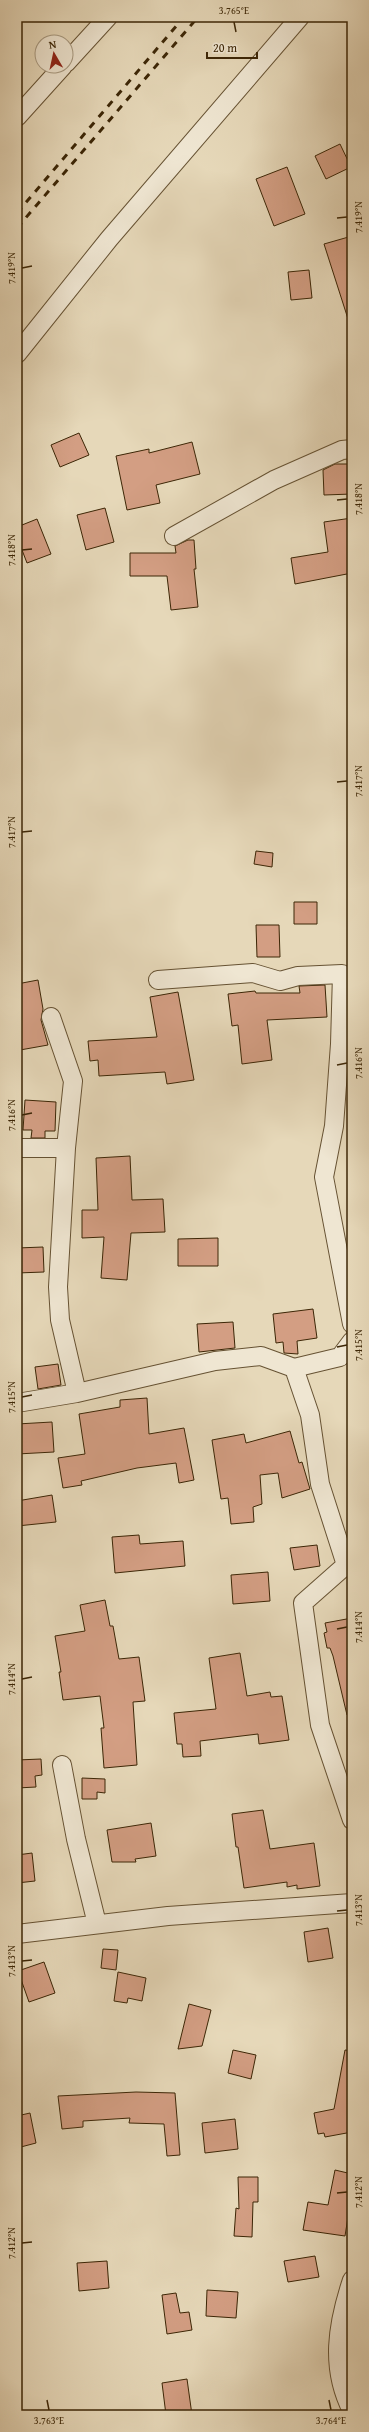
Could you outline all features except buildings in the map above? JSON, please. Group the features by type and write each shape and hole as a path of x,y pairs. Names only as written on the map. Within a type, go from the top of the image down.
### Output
{"street":[{"path":"74,54 108,17"},
{"path":"17,354 120,227 300,17"},
{"path":"17,117 56,74"},
{"path":"174,536 274,480 342,450 352,449"},
{"path":"158,980 253,973 280,981 298,976 342,974 340,1044 334,1126 324,1177 352,1324"},
{"path":"51,1017 73,1081 66,1148 58,1287 60,1320 77,1393"},
{"path":"17,1148 66,1148"},
{"path":"17,1403 77,1393 215,1361 261,1356 294,1368 340,1357 352,1341"},
{"path":"294,1368 310,1415 320,1484 349,1565 303,1603 320,1724 352,1820"},
{"path":"62,1765 76,1839 97,1924"},
{"path":"17,1934 168,1916 352,1903"},
{"path":"352,2280 338,2333 336,2360 343,2394 352,2411"}],"railway":[{"path":"17,213 184,17"},
{"path":"17,228 198,17"}]}
